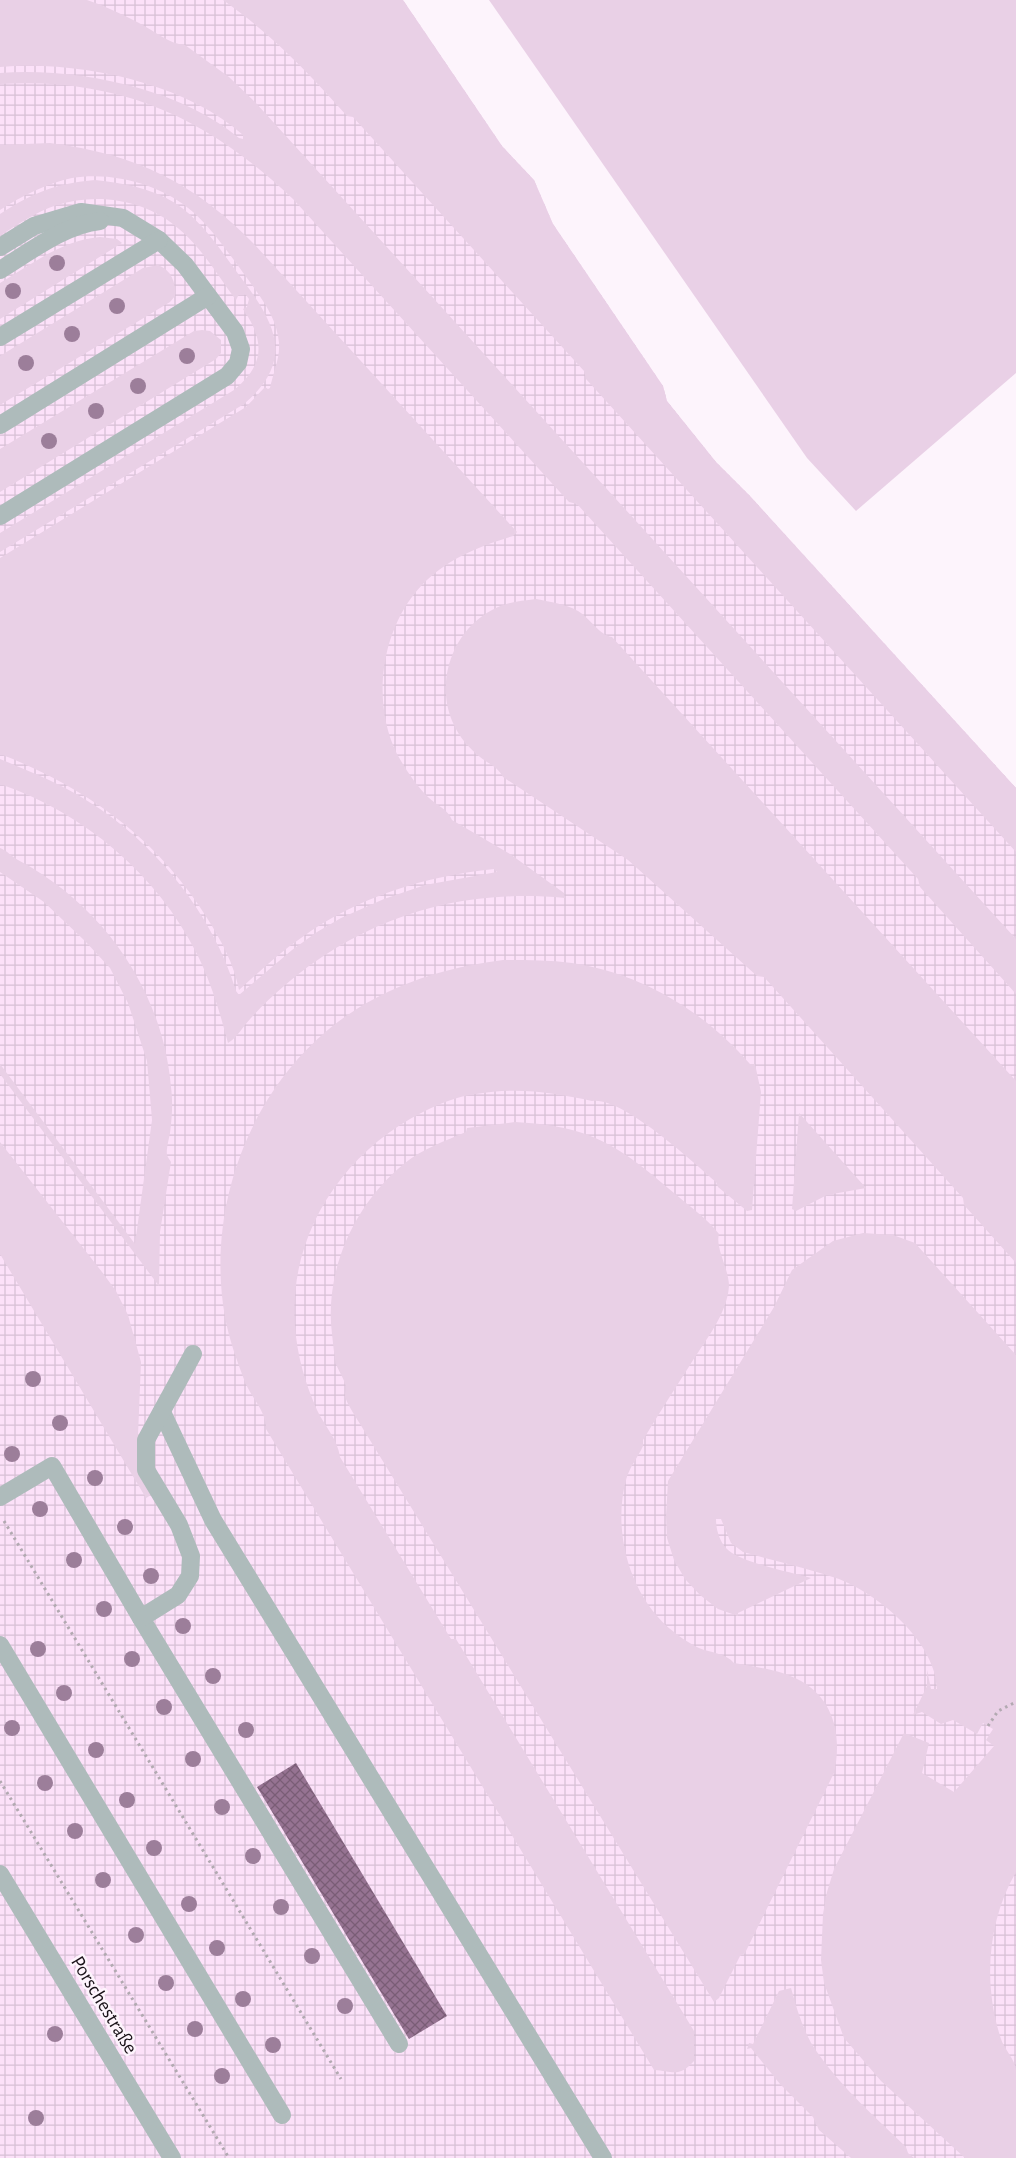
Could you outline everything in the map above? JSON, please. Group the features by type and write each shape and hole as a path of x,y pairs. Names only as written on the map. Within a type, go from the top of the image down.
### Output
{"lane":[{"path":"0,247 34,226 81,212 123,218 159,240 185,265 235,332 241,348 238,362 227,376 0,516"},
{"path":"0,270 83,222 123,218"},
{"path":"0,337 159,240"},
{"path":"0,425 208,296"},
{"path":"141,1618 178,1595 190,1576 192,1556 178,1525 146,1470 146,1440 193,1354"},
{"path":"162,1412 213,1520 603,2158"},
{"path":"0,1497 52,1466 141,1618 399,2044"},
{"path":"0,1645 282,2115"},
{"name":"Porschestraße","path":"0,1874 172,2158"}],"path":[{"path":"0,1514 341,2079"},
{"path":"988,1726 998,1711 1016,1702"},
{"path":"0,1782 229,2158"}],"shaded area":[{"path":"0,0 403,0 502,146 534,180 553,224 663,386 667,401 716,462 750,496 1016,788 1016,2158 0,2158"},
{"path":"0,0 87,0 113,10 167,39 185,45 229,77 255,102 1016,939 1016,994 920,887 918,879 577,504 569,502 293,199 228,146 195,125 160,109 123,96 84,88 44,84 0,84 0,73 61,74 126,85 157,94 187,106 215,121 239,138 243,139 243,135 219,117 191,101 160,88 128,78 62,67 0,67"},
{"path":"223,0 403,0 502,146 534,180 553,224 663,386 667,401 716,462 750,496 1016,788 1016,852 586,379 584,371 353,117 347,116 318,84 273,40"},
{"path":"489,0 1016,0 1016,373 856,511 807,458"},
{"path":"50,143 110,155 137,164 186,188 210,204 255,245 517,532 513,536 475,549 452,561 430,577 407,603 389,644 384,667 384,712 389,734 397,754 411,777 428,797 445,810 452,820 510,854 564,893 565,898 526,896 488,898 451,903 415,912 381,925 347,942 315,962 271,998 248,1021 235,1038 228,1043 215,998 197,954 161,898 115,850 89,829 31,796 0,784 0,759 76,794 111,817 135,836 178,882 196,908 226,962 239,995 292,950 341,918 384,899 425,885 497,872 494,869 443,877 418,883 369,900 345,911 301,938 277,956 239,990 226,952 207,918 188,890 143,840 117,819 62,782 0,754 0,558 246,407 265,387 270,388 279,349 277,332 270,312 252,284 206,225 181,202 167,194 137,182 88,176 63,180 44,187 0,210 0,145"},
{"path":"95,180 147,190 175,203 199,223 257,300 266,317 273,334 275,351 272,368 262,386 244,404 0,552 0,533 234,390 252,371 256,361 258,342 243,309 247,307 249,299 246,295 239,294 236,300 195,245 179,229 152,211 121,201 89,199 73,201 42,211 0,236 0,214 45,190 81,181"},
{"path":"100,237 117,239 122,243 0,319 0,283 60,248 86,239"},
{"path":"158,265 169,273 175,286 175,296 170,302 0,405 0,356 143,268"},
{"path":"194,331 210,331 221,340 221,353 216,359 0,492 0,449"},
{"path":"536,599 563,605 578,611 599,630 612,637 1016,1081 1016,1263 964,1205 963,1198 764,977 757,976 628,860 503,777 496,768 476,754 462,738 454,725 448,709 446,693 447,676 457,645 466,631 478,619 497,607"},
{"path":"0,848 49,879 77,901 102,926 123,954 141,985 156,1017 166,1052 172,1104 171,1127 167,1147 167,1156 171,1162 160,1232 159,1286 0,1074 0,1064 135,1244 152,1120 147,1061 128,1003 110,968 85,941 44,902 0,872"},
{"path":"503,960 572,963 598,968 623,976 670,998 692,1012 732,1045 750,1064 755,1064 761,1092 752,1210 747,1211 657,1132 621,1109 605,1102 549,1093 520,1091 491,1092 456,1098 423,1112 394,1129 368,1150 345,1173 326,1200 311,1229 301,1260 295,1292 295,1326 298,1348 302,1369 313,1400 337,1445 340,1457 451,1639 456,1639 694,2031 694,2061 680,2072 654,2070 266,1429 264,1417 245,1382 239,1366 225,1317 220,1270 223,1224 233,1178 249,1134 272,1093 300,1056 335,1025 389,991 437,974"},
{"path":"799,1113 866,1188 827,1195 796,1211 792,1209"},
{"path":"515,1122 564,1128 602,1141 619,1150 703,1217 719,1234 719,1246 729,1286 724,1307 714,1328 643,1440 643,1446 627,1476 622,1500 623,1542 628,1563 636,1583 646,1601 659,1618 686,1641 699,1648 723,1655 734,1663 777,1672 801,1681 822,1698 833,1721 836,1734 837,1747 834,1773 745,1953 740,1956 719,1998 714,2002 351,1409 346,1400 344,1382 336,1364 331,1310 338,1262 358,1218 371,1198 387,1179 405,1163 426,1149 466,1132 467,1128"},
{"path":"0,1142 102,1272 116,1291 128,1315 141,1362 137,1460 140,1475 151,1495 146,1498 0,1254"},
{"path":"863,1233 893,1235 915,1243 1016,1355 1016,1872 1006,1891 999,1912 991,1954 990,1976 995,2018 1002,2043 1014,2062 1016,2070 1016,2158 965,2158 881,2081 844,2038 824,1983 821,1960 823,1914 834,1869 904,1733 929,1743 922,1773 954,1792 994,1746 986,1740 993,1729 983,1723 977,1734 953,1720 941,1724 922,1712 913,1715 927,1686 927,1670 931,1689 937,1689 933,1669 926,1652 906,1626 867,1593 853,1585 827,1575 743,1552 731,1543 721,1519 716,1519 720,1538 726,1548 732,1553 778,1570 811,1578 738,1613 738,1616 718,1609 700,1595 685,1579 674,1560 667,1538 668,1481 774,1307 792,1270 833,1241"},
{"path":"791,1988 798,2013 817,2052 848,2090 906,2147 908,2153 914,2158 851,2158 819,2130 813,2117 780,2084 751,2048 747,2049 749,2043 753,2044 779,1991"}],"building":[{"path":"296,1763 447,2016 409,2039 257,1787"}]}
